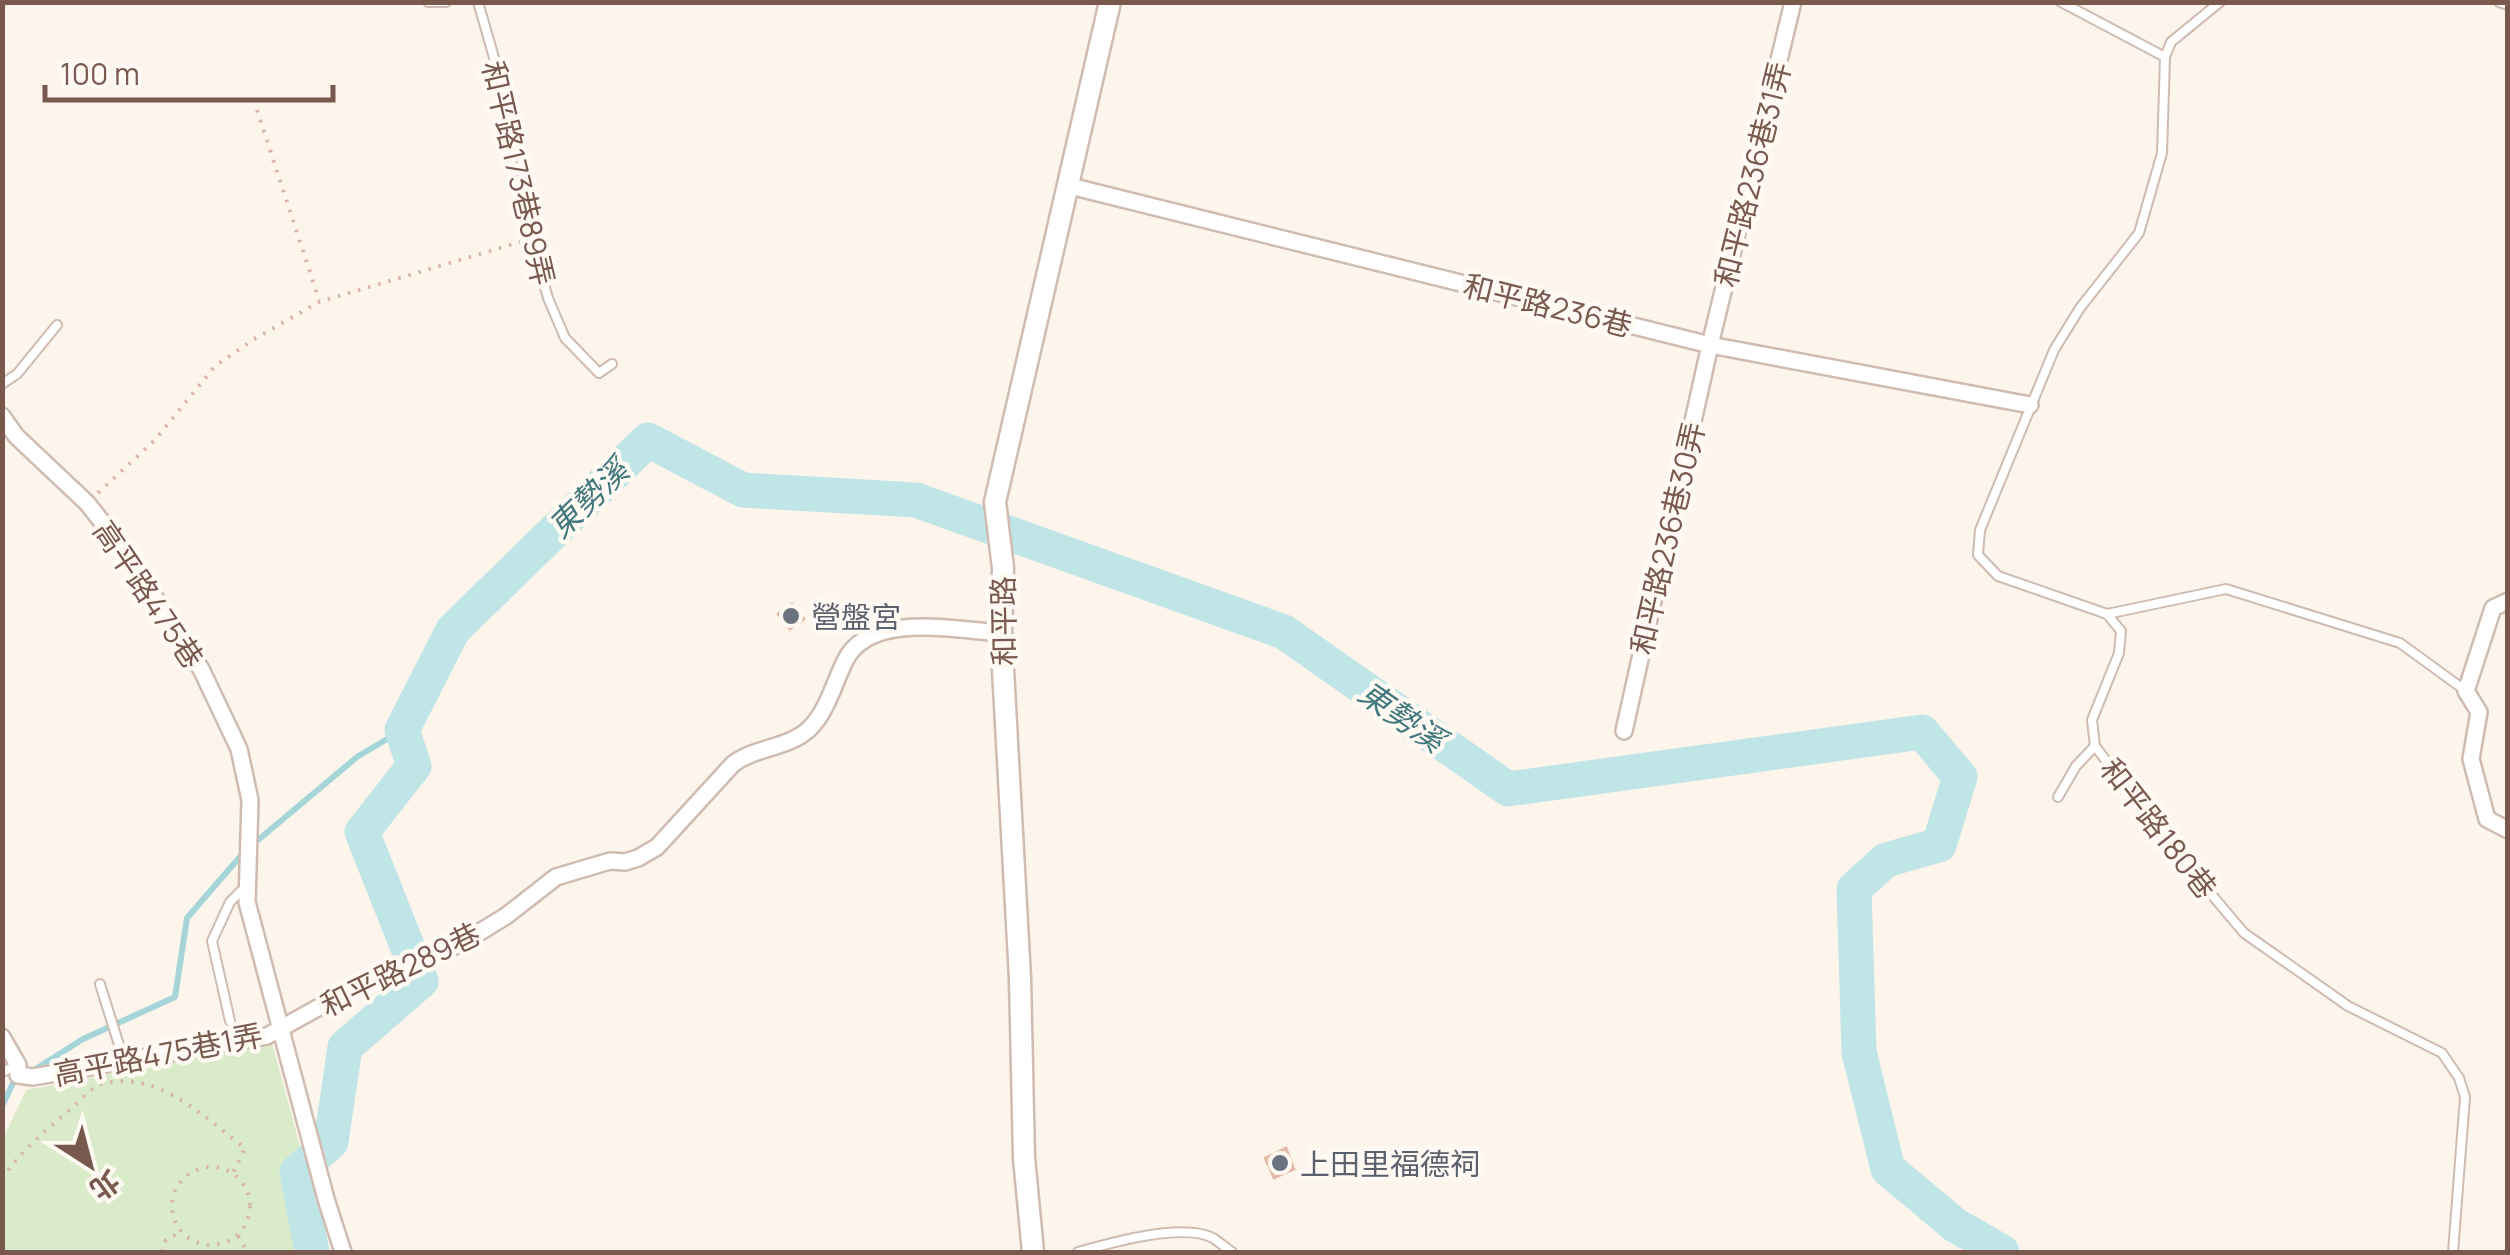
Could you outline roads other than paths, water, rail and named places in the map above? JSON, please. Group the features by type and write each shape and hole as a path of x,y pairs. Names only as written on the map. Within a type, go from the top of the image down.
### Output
{"street":[{"name":"和平路","path":"1033,1252 1024,1158 1020,978 1002,634 1003,568 995,502 1110,2"},
{"name":"和平路236巷31弄","path":"1710,346 1793,2"},
{"name":"和平路236巷","path":"1070,186 1710,346 2030,404"},
{"name":"和平路236巷30弄","path":"1624,731 1710,346"},
{"name":"高平路475巷","path":"2,416 16,436 87,503 122,547 201,668 239,749 250,800 250,882"},
{"path":"2508,601 2493,608 2466,691 2479,712 2471,759 2486,818 2508,830"},
{"name":"和平路289巷","path":"282,1028 359,985 462,943 506,916 556,877 610,861 625,862 657,847 745,754 794,739 812,727 848,656 863,638 914,626 1002,634"},
{"path":"250,882 247,902 343,1252"},
{"name":"高平路475巷1弄","path":"18,1072 124,1061 267,1036 282,1028"},
{"path":"2,1036 18,1072"}],"lane":[{"path":"428,2 446,2"},
{"name":"和平路173巷89弄","path":"478,2 520,148 531,238 548,298 565,338 598,372 612,364"},
{"path":"2060,2 2166,57"},
{"path":"2220,2 2171,42 2166,57 2162,153 2139,233 2080,308 2054,350 1980,530 1978,555 1998,576 2107,614 2226,589 2400,643 2466,691"},
{"path":"2498,2 2508,5"},
{"path":"2,384 18,374 57,325"},
{"name":"和平路180巷","path":"2107,614 2121,632 2120,653 2092,720 2094,746 2244,933 2348,1006 2442,1053 2459,1078 2465,1098 2452,1252"},
{"path":"2058,797 2076,766 2094,746"},
{"path":"230,1021 212,940 230,902 250,882"},
{"path":"100,984 124,1061"},
{"path":"1078,1252 1135,1236 1191,1234 1210,1236 1232,1252"}],"waterway":[{"name":"東勢溪","path":"312,1252 297,1172 331,1142 345,1047 421,981 362,832 414,766 402,730 453,630 648,440 743,490 916,500 1284,632 1508,789 1922,732 1960,777 1939,845 1886,860 1854,889 1859,1052 1888,1169 1955,1225 2002,1252"},
{"name":"東勢溪","path":"31,1072 83,1039 175,997 187,918 245,851 357,757 402,730"},
{"name":"東勢溪","path":"2,1106 13,1083 20,1079"}],"place":[{"name":"營盤宮","path":"791,616"},
{"name":"上田里福德祠","path":"1280,1163"}]}
